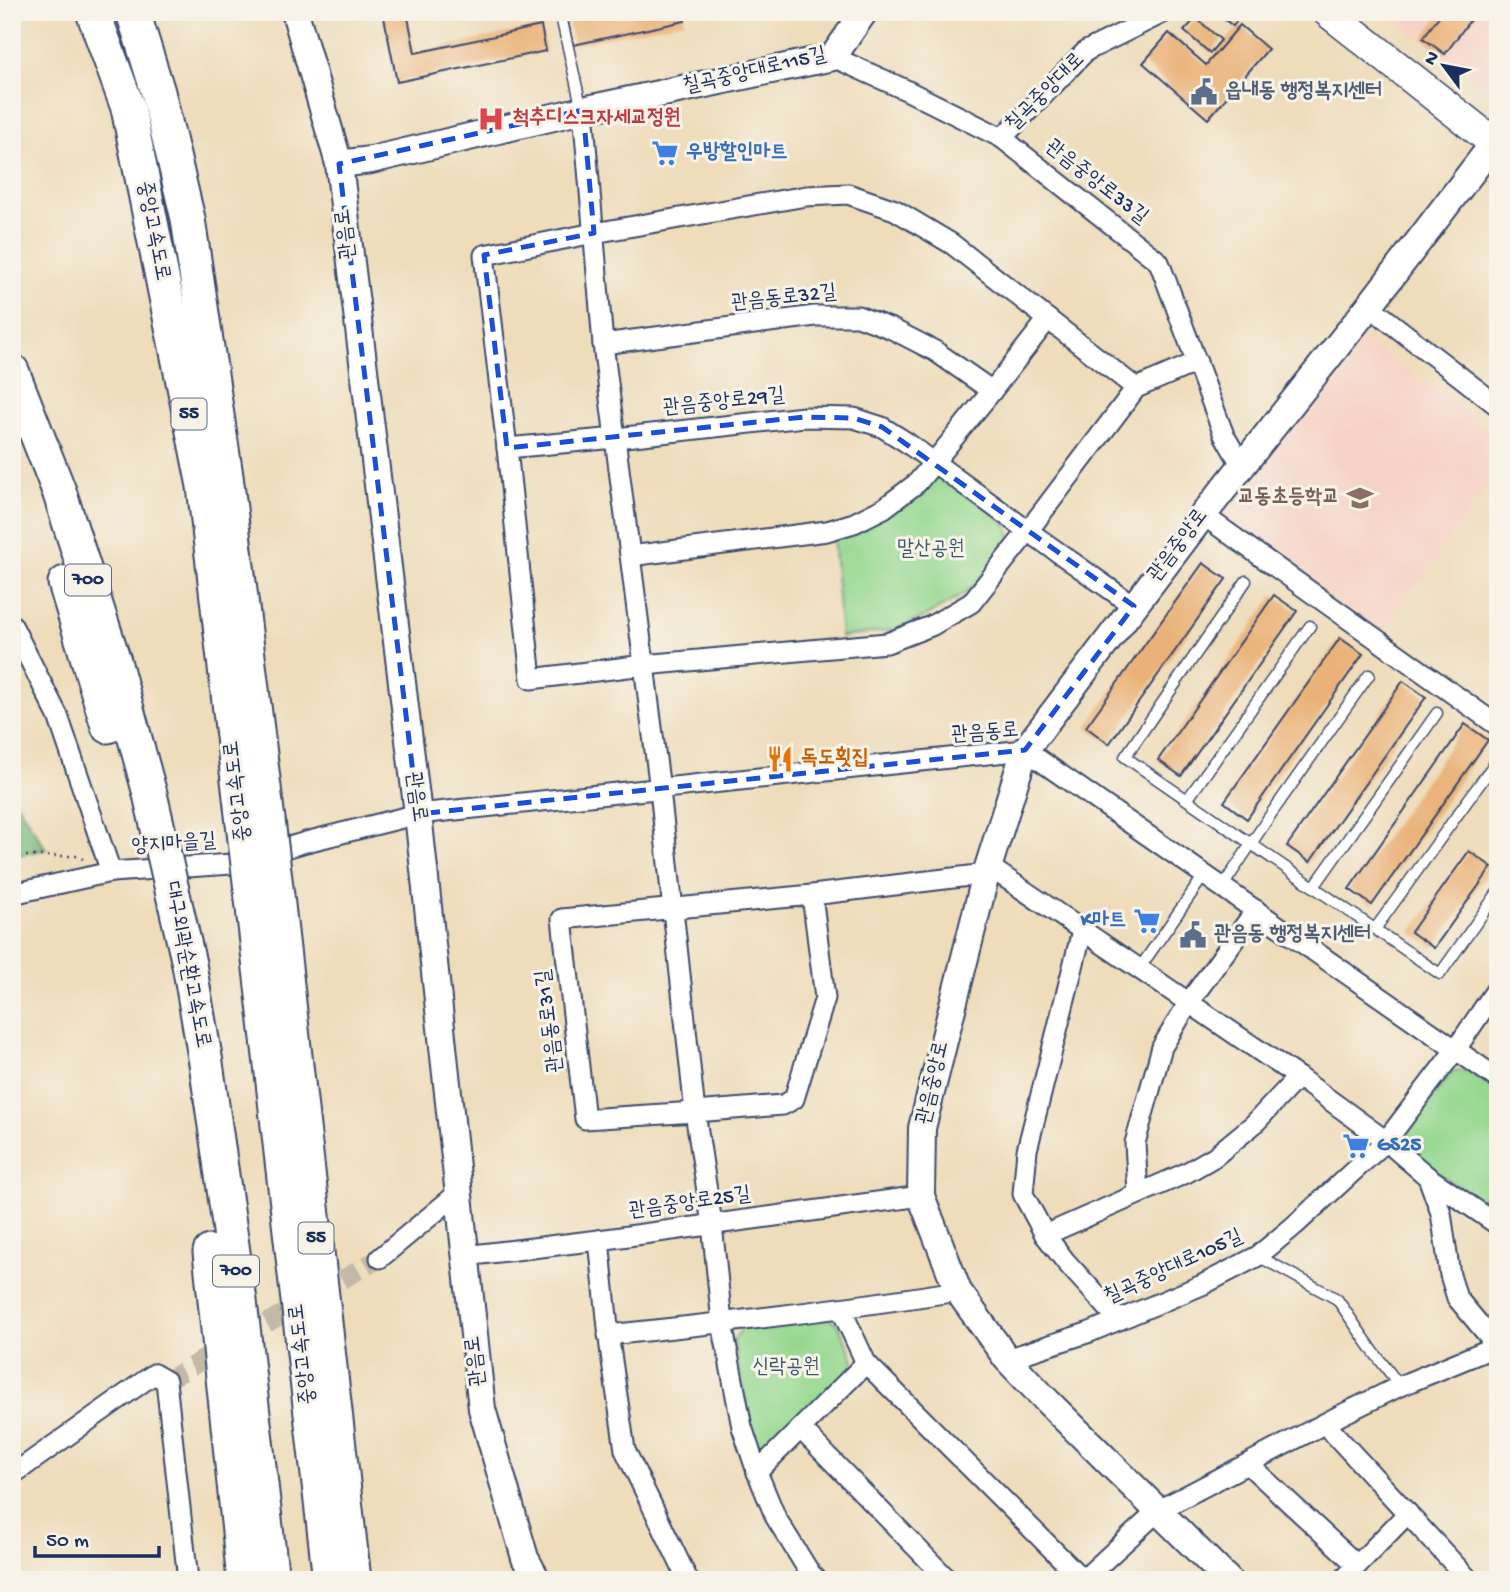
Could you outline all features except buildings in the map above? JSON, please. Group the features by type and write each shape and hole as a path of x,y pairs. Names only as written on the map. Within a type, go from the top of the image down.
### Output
{"highway":[{"name":"중앙고속도로","path":"93,12 128,108 204,486 256,822"},
{"name":"중앙고속도로","path":"134,12 158,92 188,219 226,476 256,822 354,1580"},
{"name":"대구외곽순환고속도로","path":"12,371 59,491 114,660 138,795 178,965 206,1063 240,1301 272,1580"},
{"name":"대구외곽순환고속도로","path":"12,429 54,545 106,715 138,795"},
{"name":"중앙고속도로","path":"265,898 330,1580"},
{"name":"대구외곽순환고속도로","path":"178,965 181,1038 215,1290 244,1580"}],"main road":[{"name":"관음로","path":"295,12 339,164 418,814 482,1409 525,1558 537,1580"},
{"name":"칠곡중앙대로115길","path":"339,164 370,160 583,110 833,57 864,12"},
{"path":"1328,12 1496,145"},
{"name":"관음중앙로","path":"1228,1580 1007,1359 958,1291 921,1196 922,1128 987,870 1025,750 1203,515 1496,145"}],"street":[{"name":"칠곡중앙대로","path":"1002,138 1086,51 1165,12"},
{"name":"관음중앙로33길","path":"833,57 1002,138 1158,262 1224,435 1242,466"},
{"path":"583,110 603,344 660,790 695,1112 712,1224 722,1324 742,1427 757,1472 776,1518 817,1580"},
{"path":"1136,388 952,244 895,210 848,194 810,195 484,255 531,678 887,643 931,626 971,603 1136,388 1197,362"},
{"path":"1370,306 1498,406"},
{"name":"관음동로32길","path":"603,344 815,316 858,316 936,351 992,391"},
{"path":"630,556 827,531 854,523 884,508 917,483 1048,319"},
{"name":"관음중앙로29길","path":"507,448 804,417 854,418 882,427 1134,606"},
{"path":"1203,515 1498,726"},
{"path":"12,625 58,716 111,872"},
{"name":"관음동로","path":"418,814 1025,750 1498,1079"},
{"name":"양지마을길","path":"12,894 111,872 232,864 418,814"},
{"path":"673,909 812,895 987,870 1298,1077 1386,1140 1428,1177 1498,1225"},
{"name":"관음동로31길","path":"673,909 562,919 585,1119 783,1105 794,1099 825,998 812,895"},
{"path":"1138,1193 1135,1143 1162,1047 1189,1002 1256,910"},
{"path":"1082,932 1027,1150 1023,1194 1045,1235 1119,1320"},
{"name":"칠곡중앙대로105길","path":"1007,1359 1119,1320 1202,1285 1258,1255 1295,1225 1386,1140 1498,987"},
{"path":"1045,1235 1186,1174 1214,1157 1254,1124 1298,1077"},
{"path":"841,1309 866,1363 1083,1580 1159,1510 1400,1386 1497,1346 1457,1298 1450,1275 1441,1213 1428,1177"},
{"path":"380,1258 458,1193"},
{"name":"관음중앙로25길","path":"465,1256 921,1196"},
{"path":"598,1240 608,1335 625,1450 688,1580"},
{"path":"608,1335 722,1324 958,1291"},
{"path":"757,1472 866,1363"},
{"path":"12,1475 154,1374 166,1381 188,1580"},
{"path":"1325,1424 1469,1580"},
{"path":"801,1429 948,1580"},
{"path":"1248,1464 1354,1574 1408,1513"}],"lane":[{"path":"560,12 583,110"},
{"path":"1246,581 1125,757 1440,974 1498,892"},
{"path":"1187,800 1310,626"},
{"path":"1223,886 1369,674"},
{"path":"1314,887 1437,713"},
{"path":"1375,929 1497,760"},
{"path":"1139,969 1205,874"},
{"path":"1258,1255 1337,1298 1400,1386"}],"path":[{"path":"12,856 76,856 111,872"}],"highlighted area":[{"path":"583,110 594,233 484,255 507,448 804,417 854,418 882,427 1134,606 1025,750 418,814 339,164"}],"shaded area":[{"path":"1385,12 1498,12 1498,98"},
{"name":"교동초등학교","path":"1357,335 1498,435 1498,473 1382,633 1223,522"}],"green space":[{"name":"말산공원","path":"944,475 1006,523 1012,539 980,580 964,594 924,617 893,630 841,637 833,535 931,478"},
{"path":"12,795 46,849 12,857"},
{"path":"1467,1070 1498,1092 1498,1178 1480,1202 1418,1159 1401,1140 1452,1072"},
{"name":"신락공원","path":"825,1315 838,1325 853,1357 854,1368 770,1448 753,1443 733,1341 743,1327"}],"tunnel":[{"path":"166,1381 380,1258"}],"place":[{"name":"읍내동 행정복지센터","path":"1204,92"},
{"name":"척추디스크자세교정원","path":"491,119"},
{"name":"우방할인마트","path":"665,153"},
{"name":"교동초등학교","path":"1360,498"},
{"name":"독도횟집","path":"780,759"},
{"name":"K마트","path":"1147,921"},
{"name":"관음동 행정복지센터","path":"1193,935"},
{"name":"GS25","path":"1356,1146"}]}
